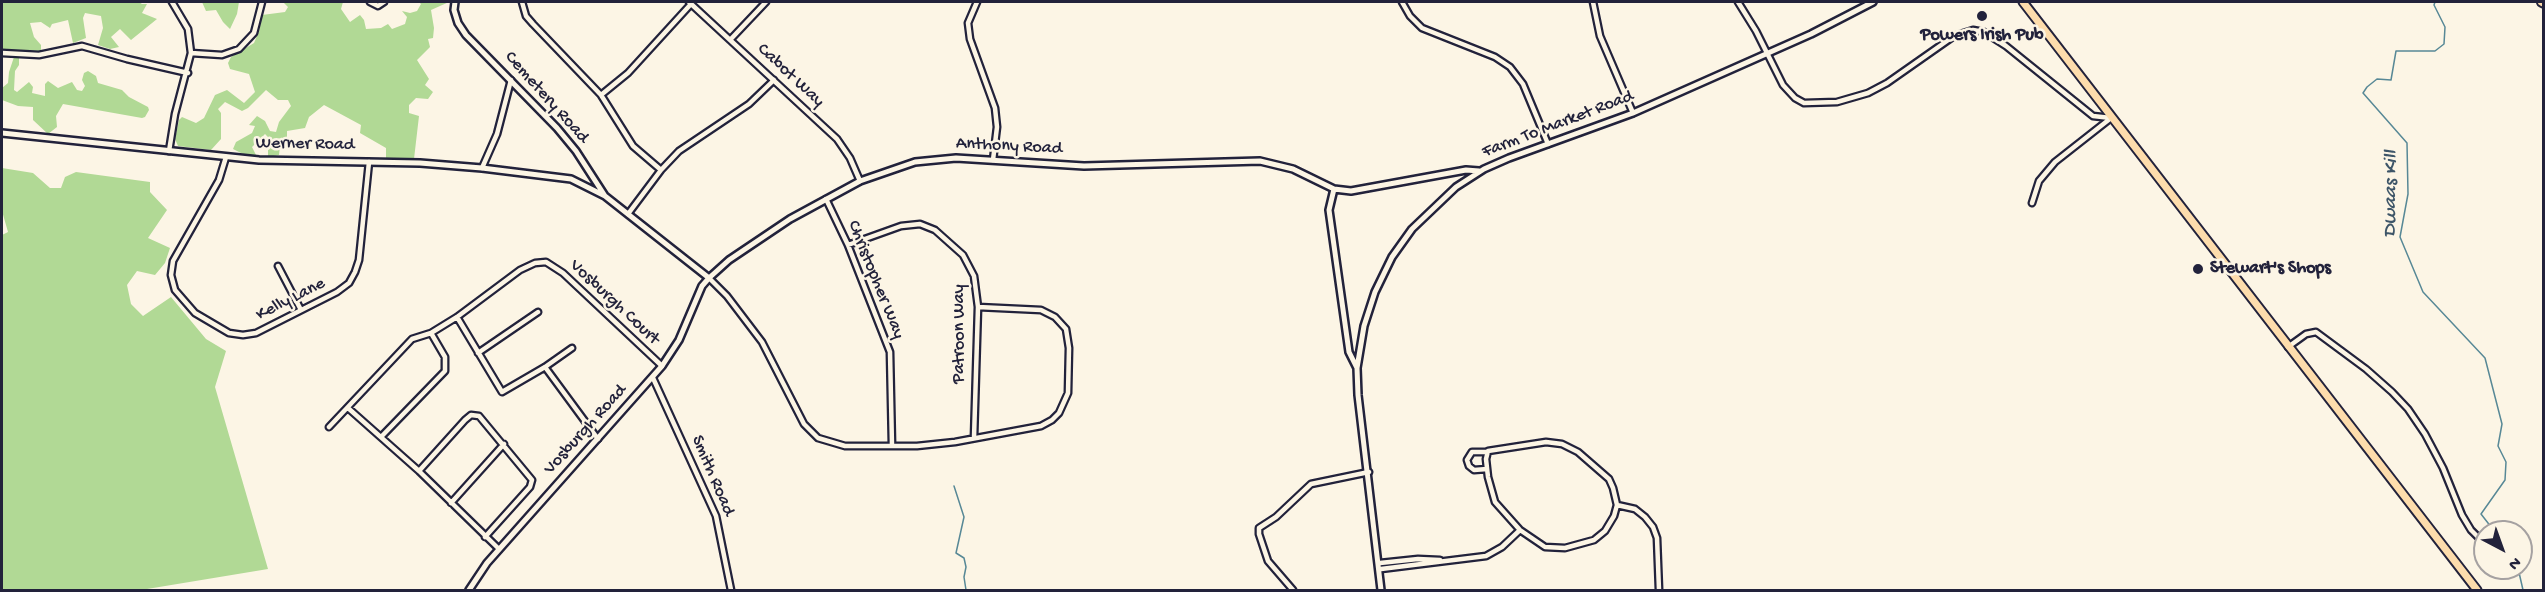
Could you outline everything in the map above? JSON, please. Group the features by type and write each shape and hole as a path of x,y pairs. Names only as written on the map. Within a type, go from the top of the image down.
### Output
{"main road":[{"path":"2023,2 2477,591"}],"street":[{"path":"170,150 175,114 188,73 191,53 188,29 172,2"},
{"path":"191,53 222,55 239,49 254,33 262,2"},
{"path":"370,2 378,6 384,2"},
{"name":"Cemetery Road","path":"455,2 454,10 458,23 466,35 576,151 605,196 709,278"},
{"path":"522,2 526,16 601,96 633,146 661,170"},
{"path":"730,40 766,2"},
{"path":"977,2 968,23 970,39 995,108 998,127 993,160"},
{"path":"1402,2 1410,16 1422,28 1495,57 1510,67 1523,84 1548,144"},
{"path":"1593,2 1600,36 1633,113"},
{"path":"1738,2 1756,31 1783,85 1804,103 1837,102 1868,93 1887,83 1954,36 1976,30 2006,45 2093,116 2111,118"},
{"name":"Farm To Market Road","path":"1382,591 1358,395 1357,368 1369,308 1392,257 1426,214 1456,187 1479,171 1633,113 1766,55 1873,2"},
{"path":"601,96 628,73 690,3"},
{"name":"Cabot Way","path":"690,3 843,146 860,182"},
{"path":"2,53 39,55 82,46 159,68 188,73"},
{"path":"482,168 498,134 511,80"},
{"path":"627,214 661,170 680,151 749,104 774,80"},
{"path":"2032,203 2039,181 2055,162 2111,118"},
{"name":"Werner Road","path":"2,133 259,160 369,162 482,168 571,179 605,196"},
{"name":"Kelly Lane","path":"226,157 219,180 173,261 171,275 174,290 195,313 229,333 243,335 256,333 337,292 349,283 356,272 359,260 369,162"},
{"name":"Anthony Road","path":"709,278 753,243 826,198 860,182 915,162 937,158 1084,166 1260,161 1293,169 1334,189 1351,191 1466,170 1479,171"},
{"path":"1334,189 1329,210 1349,352 1357,368"},
{"name":"Christopher Way","path":"826,198 848,245 890,352 892,447"},
{"name":"Patroon Way","path":"848,245 901,226 925,225 935,230 963,255 974,276 978,307 974,438"},
{"name":"Vosburgh Court","path":"329,427 412,339 431,333 457,317 520,270 535,263 546,262 563,273 662,366"},
{"path":"278,266 302,310"},
{"path":"709,278 750,324 762,342 804,424 818,438 836,444 917,446 1046,424 1059,413 1068,393 1066,329 1055,317 1041,310 978,307"},
{"name":"Vosburgh Road","path":"469,591 476,578 499,549 662,366 679,340 702,286 709,278"},
{"path":"478,353 538,312"},
{"path":"457,317 502,392 572,348"},
{"path":"2288,348 2306,334 2316,332 2366,369 2392,392 2408,409 2425,434 2443,468 2462,515 2473,532"},
{"path":"381,437 444,371 445,357 431,333"},
{"path":"545,367 598,439"},
{"name":"Smith Road","path":"652,378 716,516 731,591"},
{"path":"348,408 419,471 499,549"},
{"path":"419,471 471,415 479,416 530,475 532,484 485,537"},
{"path":"1487,452 1487,470 1495,502 1520,530 1545,547 1565,548 1586,543 1600,536 1610,525 1617,505 1609,479 1570,447 1546,442 1491,449 1487,452 1472,452 1467,460 1471,468 1487,470"},
{"path":"451,503 504,444"},
{"path":"1293,591 1268,561 1259,529 1276,517 1311,484 1369,472"},
{"path":"1617,505 1630,507 1640,512 1653,527 1657,538 1659,591"},
{"path":"1380,566 1485,556 1502,547 1520,530"}],"green space":[{"path":"2,2 139,2 147,4 142,13 157,19 131,40 120,29 111,37 119,47 110,49 98,45 103,28 101,16 85,13 83,18 86,38 73,43 68,20 52,24 50,28 41,22 30,23 34,37 41,45 41,52 2,51"},
{"path":"202,2 239,2 237,14 230,29 216,10 206,11"},
{"path":"283,2 343,2 341,9 350,22 360,15 366,29 381,28 388,24 392,29 405,24 407,17 402,11 410,13 417,11 421,4 419,2 449,2 431,10 433,38 428,39 430,47 417,60 429,79 425,85 433,92 428,99 416,98 409,105 409,113 419,116 414,159 386,158 386,148 360,133 361,125 324,105 309,117 305,128 287,131 287,140 280,145 279,155 268,157 268,150 274,143 265,134 252,147 256,155 245,155 233,149 236,142 252,133 255,126 249,125 257,116 265,121 270,131 276,132 279,122 291,106 288,100 278,100 266,90 242,111 225,102 218,109 221,113 221,139 211,150 178,146 175,139 179,120 182,117 196,123 204,118 215,95 227,90 244,103 255,92 249,74 230,69 228,63 231,57 254,43 262,15 285,12 288,7"},
{"path":"14,57 19,57 19,65 15,71 14,90 17,92 29,82 33,87 32,93 45,96 45,84 48,81 58,88 72,82 77,90 82,91 85,86 82,80 84,73 88,71 96,76 98,83 122,90 129,97 148,107 149,110 142,118 63,104 56,116 57,127 48,134 33,120 33,107 18,106 2,100 2,88 8,83"},
{"path":"2,168 33,173 50,188 61,188 65,177 76,172 150,182 150,192 167,210 148,238 170,248 165,263 155,275 137,271 127,285 131,304 143,316 171,297 206,339 226,351 215,387 268,569 141,590 2,590 2,235 8,232 2,211"}],"waterway":[{"name":"Dwaas Kill","path":"2435,2 2434,5 2445,27 2444,44 2435,51 2396,51 2391,80 2377,79 2363,93 2407,143 2408,194 2400,237 2423,292 2485,358 2502,424 2498,446 2506,462 2505,480 2481,514 2486,520"},
{"path":"954,486 964,517 956,553 964,558 966,590"},
{"name":"Dwaas Kill","path":"2521,580 2523,590"}],"place":[{"name":"Powers Irish Pub","path":"1982,16"},
{"name":"Stewart's Shops","path":"2198,269"}]}
